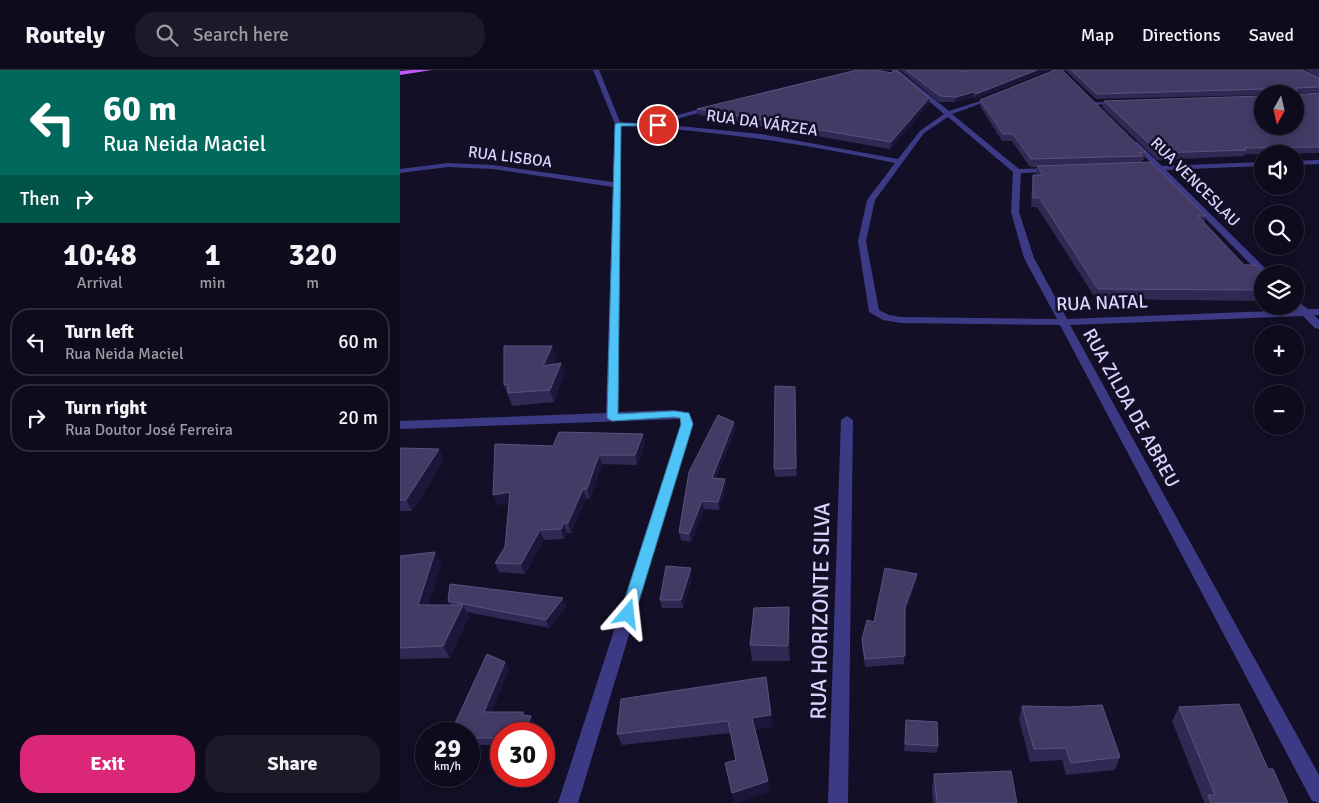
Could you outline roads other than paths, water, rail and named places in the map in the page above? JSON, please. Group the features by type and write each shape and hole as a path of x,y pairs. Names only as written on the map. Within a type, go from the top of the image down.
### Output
{"main road":[{"path":"400,73 428,70"}],"street":[{"path":"596,70 618,124 612,418"},
{"path":"749,97 862,70"},
{"path":"895,70 1017,171 1062,170"},
{"path":"900,162 922,132 932,122 948,113 1005,93"},
{"path":"1101,110 1091,100 1124,102"},
{"path":"646,125 720,105"},
{"name":"RUA DA VÁRZEA","path":"618,124 746,133 809,143 900,162"},
{"name":"RUA VENCESLAU","path":"1127,136 1257,265"},
{"name":"RUA NATAL","path":"900,162 871,200 862,241 874,312 887,318 1062,322 1319,312"},
{"path":"1304,163 1319,162"},
{"path":"1149,168 1254,164"},
{"name":"RUA LISBOA","path":"400,171 448,165 493,167 617,185"},
{"name":"RUA ZILDA DE ABREU","path":"1017,171 1015,212 1029,258 1319,794"},
{"path":"1306,313 1319,326"},
{"path":"400,425 612,418 674,414 685,416 687,424 568,803"},
{"name":"RUA HORIZONTE SILVA","path":"838,803 848,420"}]}
